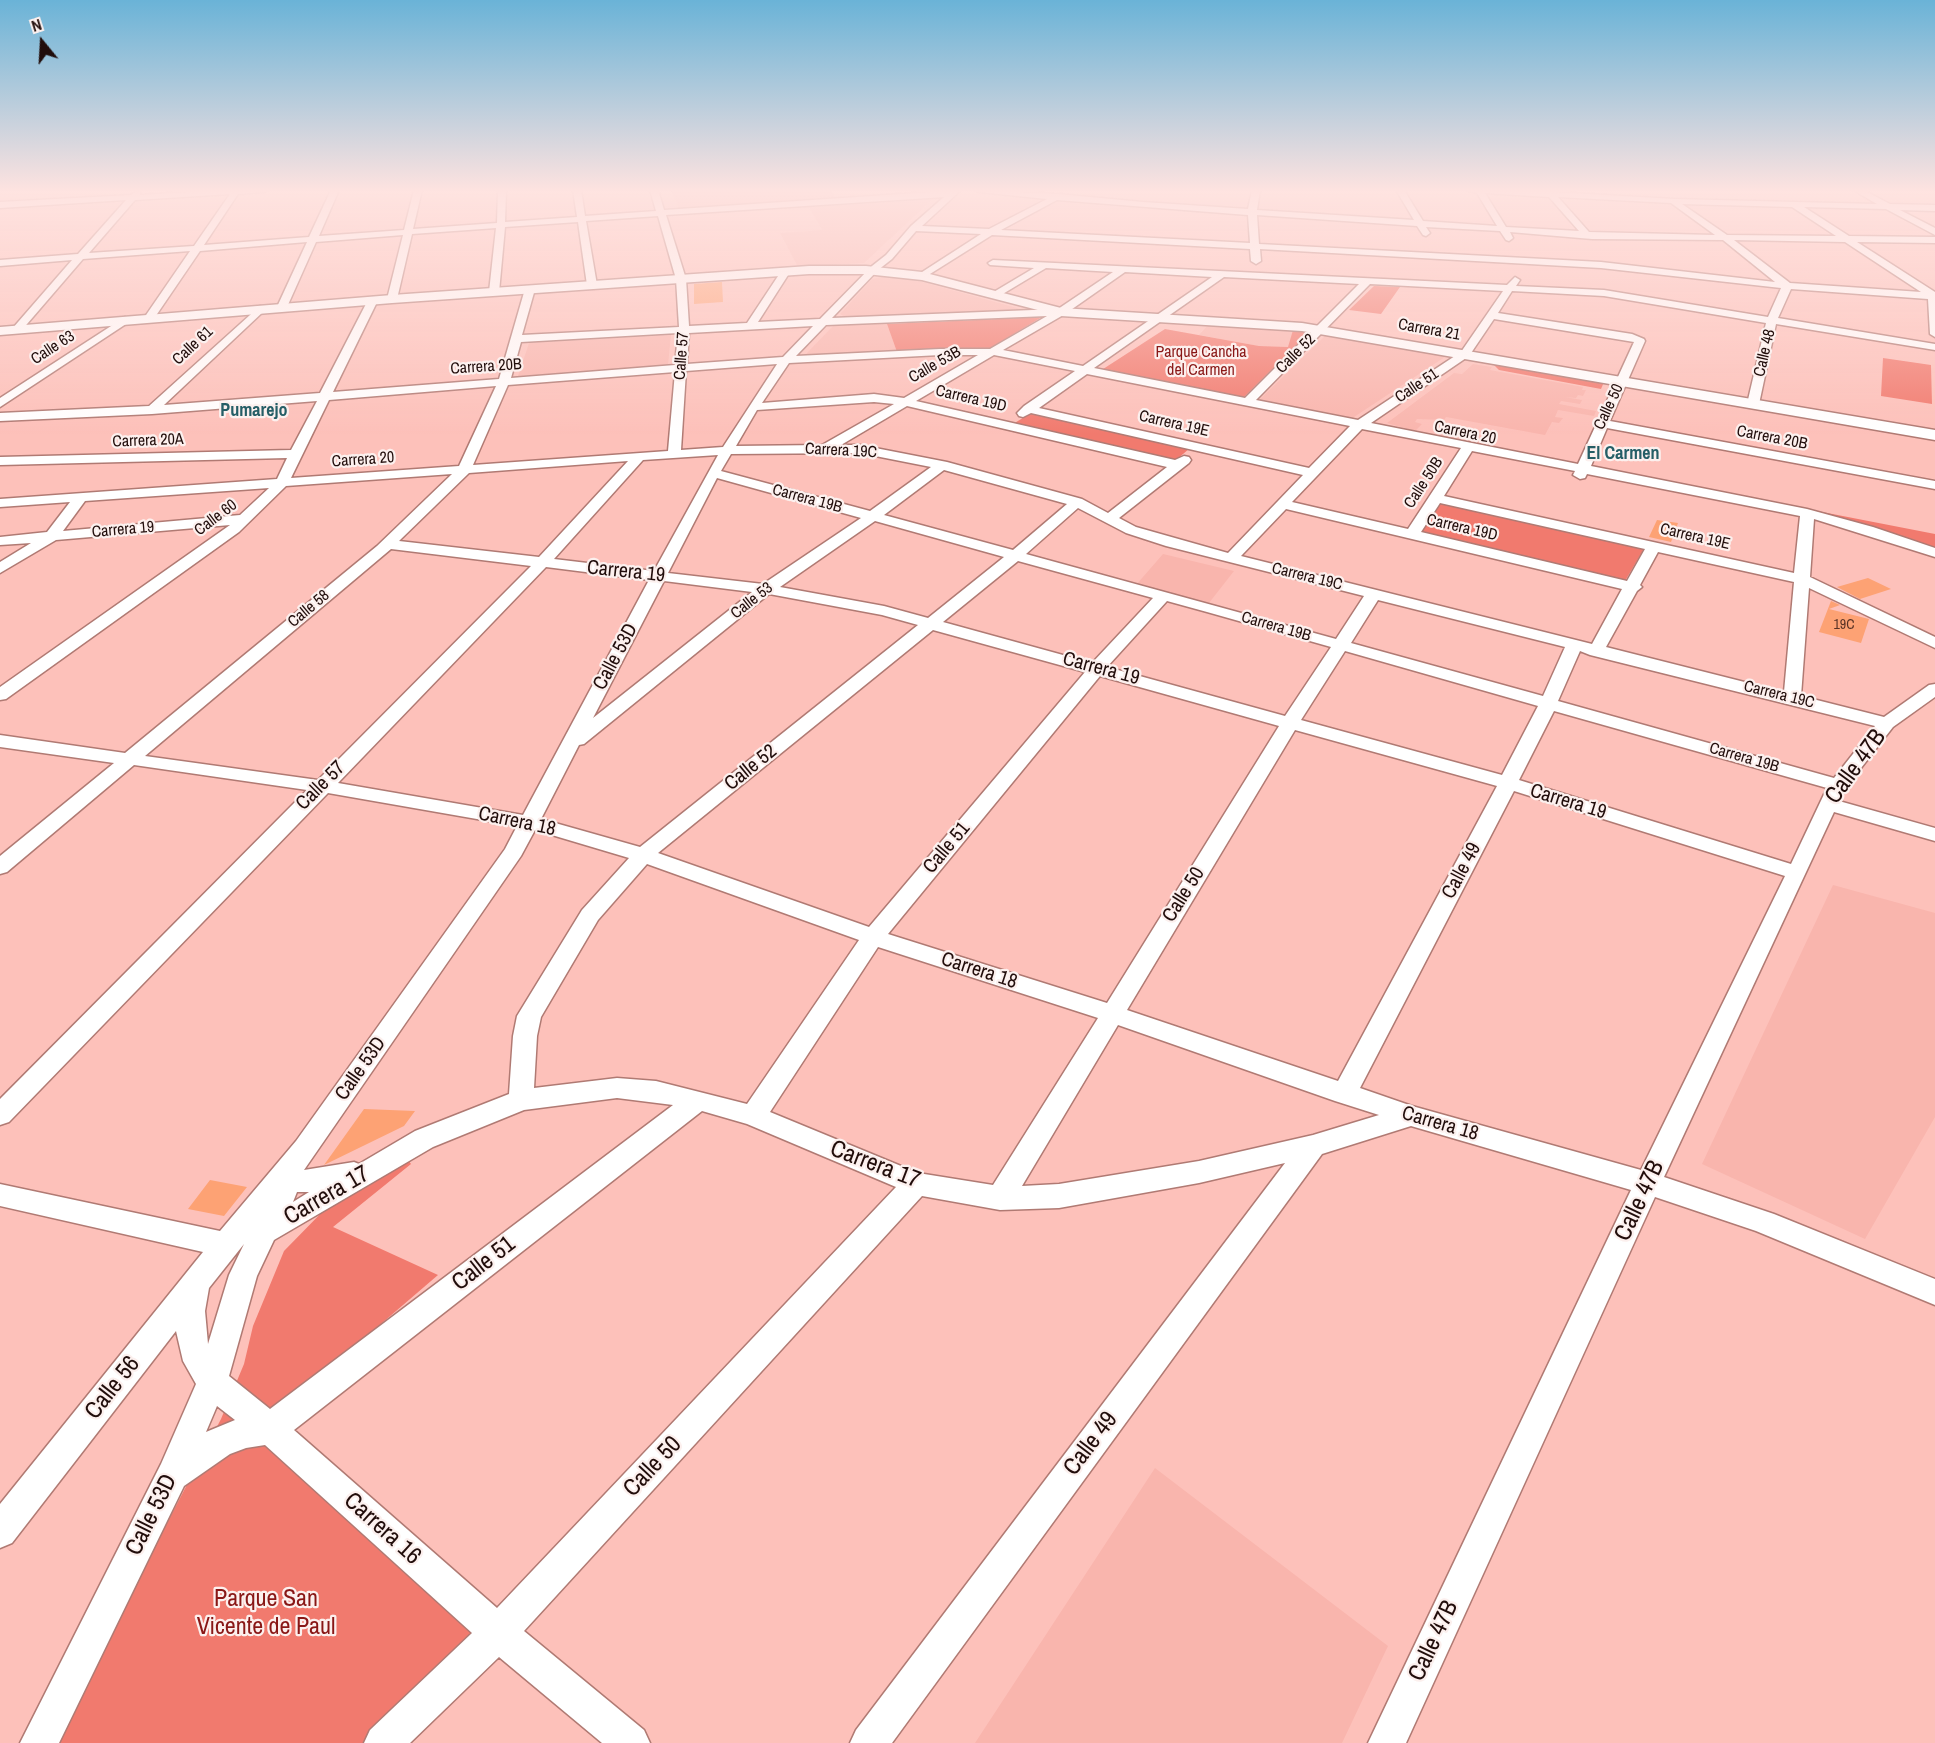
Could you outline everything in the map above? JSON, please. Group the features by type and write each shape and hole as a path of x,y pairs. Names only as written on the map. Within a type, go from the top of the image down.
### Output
{"main road":[{"path":"0,331 392,298 814,271"},
{"path":"884,271 922,276 1061,312"},
{"name":"Carrera 21","path":"1061,312 1320,329 1935,435"}],"street":[{"path":"17,329 67,271"},
{"path":"149,318 181,271"},
{"path":"282,307 298,271"},
{"path":"392,298 399,271"},
{"path":"494,292 496,271"},
{"path":"590,271 592,285"},
{"name":"Calle 57","path":"674,453 684,329 679,271"},
{"name":"Calle 53D","path":"226,1245 305,1149 514,851 713,474 753,406 786,360 872,271"},
{"path":"922,276 929,271"},
{"path":"996,295 1035,271"},
{"name":"Calle 53B","path":"826,448 984,354 1061,312 1120,271"},
{"path":"1182,271 1615,294 1935,347"},
{"name":"Calle 51","path":"1231,558 1358,426 1465,354 1510,289 1514,271"},
{"path":"1662,271 1787,286 1934,296"},
{"path":"1768,271 1787,286"},
{"path":"1897,271 1934,296"},
{"path":"751,326 785,272"},
{"path":"1005,425 1224,273"},
{"name":"Calle 52","path":"1249,401 1368,282"},
{"name":"Calle 48","path":"1753,404 1772,320 1787,286"},
{"name":"Calle 58","path":"0,867 387,544 464,470 504,382 530,289"},
{"path":"1934,296 1935,334"},
{"name":"Calle 60","path":"0,695 246,519 281,484 373,300"},
{"name":"Calle 61","path":"152,410 260,309"},
{"name":"Carrera 21","path":"517,339 824,321 1061,312"},
{"name":"Calle 50","path":"1490,315 1632,337 1640,341 1582,472"},
{"name":"Calle 63","path":"0,403 125,320"},
{"name":"Carrera 20B","path":"0,417 152,410 786,360 940,352 984,354"},
{"name":"Carrera 20","path":"984,354 1249,401 1466,451 1582,472"},
{"name":"Carrera 20","path":"1083,371 1868,530 1935,553"},
{"name":"Carrera 19D","path":"753,406 865,398 904,402 1178,465"},
{"name":"Carrera 19E","path":"1028,409 1312,473"},
{"name":"Carrera 20B","path":"1602,423 1935,485"},
{"name":"Carrera 19C","path":"729,450 826,448 888,453 942,465 1077,502 1131,530 1171,543 1887,723"},
{"path":"1108,519 1199,448"},
{"name":"Carrera 20","path":"0,503 729,450"},
{"name":"Calle 50B","path":"1412,535 1466,451"},
{"name":"Carrera 20A","path":"0,461 298,454"},
{"name":"Calle 57","path":"0,1115 542,563 640,456"},
{"name":"Calle 53","path":"569,746 766,589 872,517 942,465"},
{"name":"Carrera 19B","path":"713,474 1016,555 1838,785"},
{"path":"0,568 51,537 80,498"},
{"name":"Carrera 19E","path":"1436,498 1802,579 1935,643"},
{"name":"Calle 52","path":"521,1100 525,1036 529,1016 590,915 643,855 1016,555 1077,502"},
{"name":"Carrera 19D","path":"1283,504 1634,586"},
{"path":"1792,698 1807,517"},
{"name":"Carrera 20","path":"1807,517 1935,561"},
{"name":"Carrera 19","path":"0,541 246,519"},
{"name":"Carrera 19","path":"387,544 766,589 884,611 1508,783 1797,873"},
{"path":"1596,651 1634,586 1654,546"},
{"name":"Calle 50","path":"1000,1198 1290,723 1373,595"},
{"name":"Calle 51","path":"753,1116 873,937 1097,668 1163,596"},
{"name":"Calle 49","path":"1344,1094 1508,783 1574,646"},
{"name":"Calle 47B","path":"1387,1743 1648,1183 1828,804 1838,785 1887,723 1935,688"},
{"name":"Carrera 18","path":"0,741 321,786 530,822 643,855 873,937 1111,1014 1411,1116 1648,1183 1764,1222 1935,1292"},
{"path":"1828,804 1935,835"},
{"name":"Carrera 17","path":"266,1232 424,1139 521,1100 571,1092 617,1088 656,1091 698,1100 753,1116 916,1184 1000,1198 1059,1196 1199,1173 1313,1146 1411,1116"},
{"name":"Calle 51","path":"270,1429 698,1100"},
{"name":"Calle 49","path":"869,1743 1313,1146"},
{"name":"Calle 53D","path":"39,1743 172,1475 212,1382 243,1275 305,1149"},
{"name":"Carrera 17","path":"290,1181 339,1177 388,1160"},
{"name":"Calle 50","path":"383,1743 498,1633 916,1184"},
{"path":"0,1194 226,1245"},
{"name":"Calle 56","path":"0,1531 226,1245"},
{"name":"Carrera 16","path":"196,1284 190,1311 190,1337 198,1361 212,1382 270,1429 498,1633 631,1743"},
{"path":"172,1475 196,1456 220,1442 246,1432 270,1429"}],"shaded area":[{"path":"885,276 915,280 1021,309 859,318 847,318 840,314 872,279"},
{"path":"1210,323 1293,330 1289,347 1259,346 1199,335"},
{"path":"887,324 897,352 803,357 834,325"},
{"path":"1327,334 1448,355 1351,419 1259,400"},
{"path":"671,335 668,365 518,376 529,343"},
{"path":"1473,364 1492,367 1490,370 1583,387 1582,390 1586,390 1583,396 1565,397 1582,400 1580,404 1561,401 1559,404 1596,411 1594,416 1558,410 1555,417 1563,418 1559,423 1552,422 1545,435 1446,417 1444,420 1417,419 1415,422 1422,424 1415,431 1387,423 1454,373 1462,374"},
{"path":"1163,554 1234,571 1209,603 1136,585"},
{"path":"1833,885 1935,913 1935,1117 1865,1239 1702,1164"},
{"path":"1155,1468 1388,1646 1342,1743 975,1743"}],"green space":[{"path":"1374,286 1400,287 1381,314 1349,310"},
{"path":"1042,317 982,353 897,352 887,324"},
{"name":"Parque Cancha del Carmen","path":"1165,329 1259,346 1288,347 1293,330 1310,332 1244,397 1100,371"},
{"path":"1883,358 1931,365 1932,404 1881,396"},
{"path":"1493,364 1604,382 1601,389 1499,370"},
{"path":"1031,413 1190,448 1175,461 1013,424"},
{"path":"1431,501 1645,547 1625,581 1409,531"},
{"path":"1817,511 1935,534 1935,547 1923,547 1814,513"},
{"name":"Parque San Vicente de Paul","path":"406,1157 411,1164 333,1227 438,1275 255,1432 482,1631 369,1743 53,1743 221,1419 244,1364 253,1326 284,1251 330,1204"}],"building":[{"path":"722,282 723,302 694,304 694,284"},
{"path":"1657,520 1678,523 1671,542 1649,537"},
{"path":"1868,578 1891,589 1860,599 1837,587"},
{"path":"1831,601 1840,605 1829,609 1869,619 1861,643 1819,632"},
{"path":"364,1109 415,1111 404,1126 324,1165"},
{"path":"210,1180 247,1187 224,1216 188,1209"}],"district":[{"name":"Pumarejo","path":"254,411"},
{"name":"El Carmen","path":"1623,454"}]}
